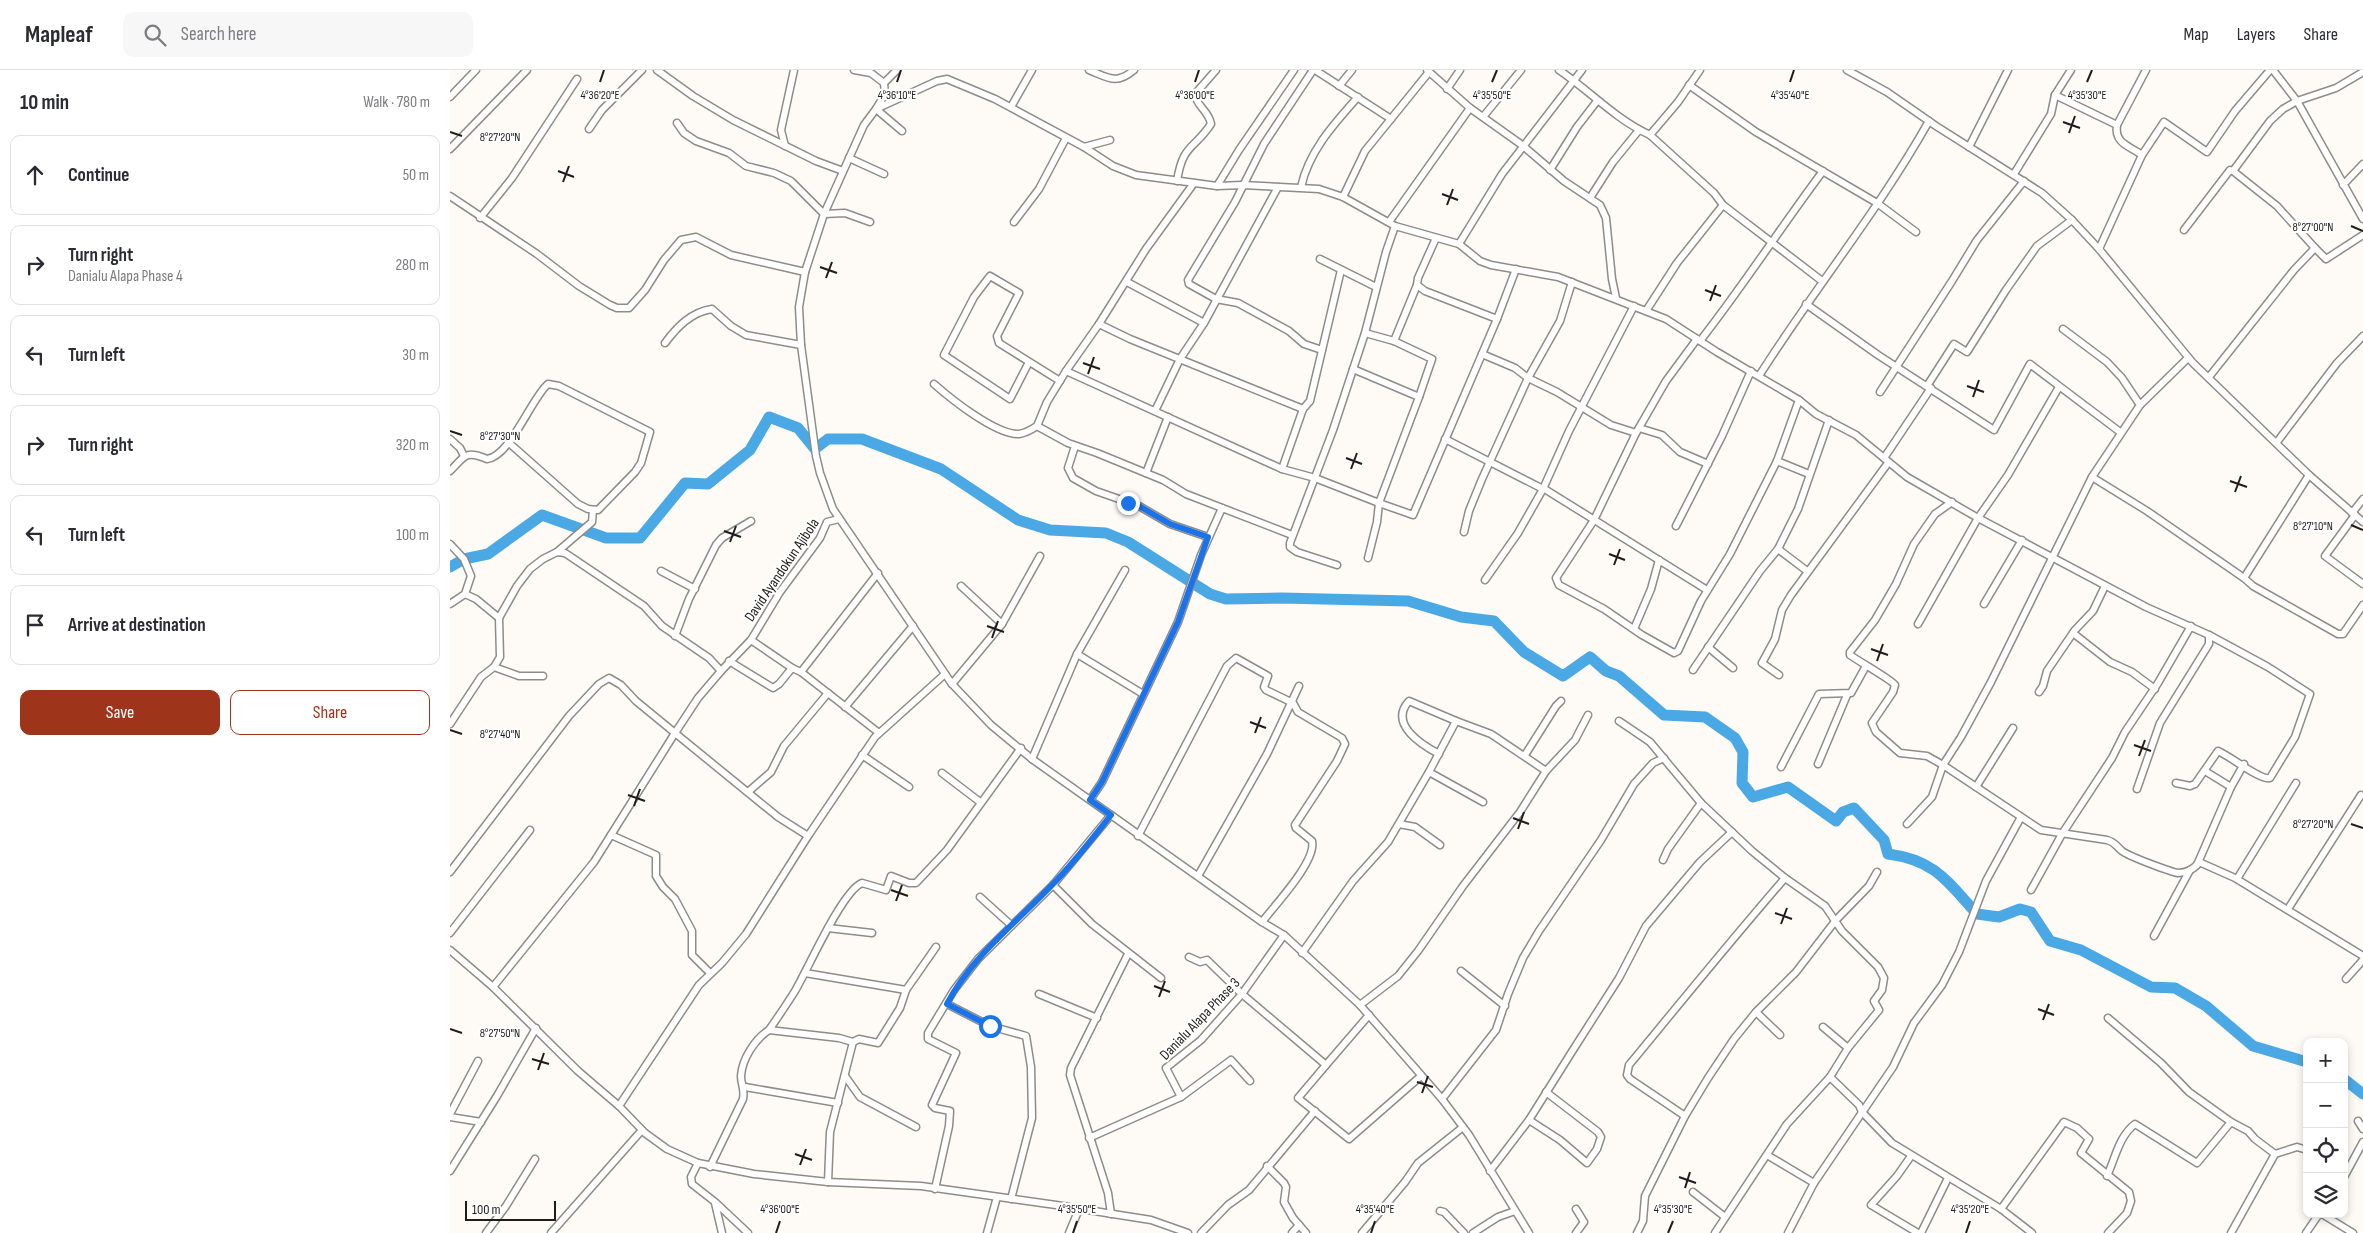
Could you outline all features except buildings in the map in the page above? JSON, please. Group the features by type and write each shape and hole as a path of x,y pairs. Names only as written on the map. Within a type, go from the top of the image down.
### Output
{"street":[{"path":"450,97 476,70"},
{"path":"450,149 527,70"},
{"path":"589,129 602,110 642,70"},
{"path":"657,70 714,109 785,146 843,171"},
{"path":"785,146 781,130 794,70"},
{"path":"854,70 871,74 884,83"},
{"path":"884,83 897,70"},
{"path":"1011,107 1032,70"},
{"path":"1089,70 1117,80 1124,78 1134,70"},
{"path":"1177,181 1181,160 1187,149 1205,133 1211,124 1206,111 1195,99 1194,94 1216,70"},
{"path":"1217,186 1239,150 1294,70"},
{"path":"1322,350 1304,344 1289,331 1238,303 1216,299 1189,284 1188,280 1243,185 1264,144 1314,70 1391,119"},
{"path":"1339,86 1352,70"},
{"path":"1447,89 1460,70"},
{"path":"1483,118 1521,70"},
{"path":"1559,70 1574,80 1597,101 1639,130 1650,135 1714,193 1723,205 1822,281"},
{"path":"1459,244 1478,210 1522,145 1582,70"},
{"path":"1650,135 1700,70"},
{"path":"1847,70 1887,92 2042,193 2072,220 2099,249 2188,358 2309,474 2363,522"},
{"path":"1969,147 2008,70"},
{"path":"2014,174 2051,114 2055,95 2071,70"},
{"path":"2142,154 2118,139 2116,134 2117,125 2146,70"},
{"path":"2099,249 2142,154 2164,122 2207,152 2235,112 2272,70 2297,101 2363,219"},
{"path":"1343,197 1365,151 1428,71 1470,108 1522,145 1550,170 1600,205 1606,218 1612,279 1616,298"},
{"path":"2184,230 2218,184 2230,170 2233,171 2270,121 2283,109 2297,101 2336,88 2363,72"},
{"path":"480,218 512,178 576,79"},
{"path":"876,109 937,81 948,79 1011,107 1084,147 1113,166 1136,175 1217,186 1278,186 1319,189 1343,197 1392,224 1459,244 1480,260 1537,272 1572,282 1666,319 1799,400 1816,414 1856,435 1907,477 1978,518 2105,586 2146,607 2209,635 2268,667 2310,694 2295,737 2270,778 2262,778 2244,764 2218,751 2195,784 2190,786 2176,783"},
{"path":"884,83 885,94 864,125 824,214 804,272 799,307 801,345 814,446 820,473 838,519 878,573 952,684 991,725 1032,759 1138,836 1262,922 1284,935 1360,1005 1442,1099 1463,1127 1529,1233"},
{"path":"1689,85 1756,132 1877,203 1916,232"},
{"path":"2055,95 2117,125"},
{"path":"1301,187 1305,169 1313,154 1335,122 1358,97"},
{"path":"1550,170 1577,127 1597,101"},
{"path":"1337,565 1298,552 1290,547 1292,535 1315,478 1365,333 1392,224 1470,108"},
{"path":"876,109 902,131"},
{"path":"1759,376 1806,304 1854,240 1877,203 1890,187 1929,121"},
{"path":"677,123 684,133 696,141 729,153 746,166 774,173 791,181 824,214 845,213 870,222"},
{"path":"1590,198 1613,162 1639,130"},
{"path":"1014,222 1039,189 1066,138"},
{"path":"1084,147 1110,140"},
{"path":"849,158 884,174"},
{"path":"2344,185 2363,164"},
{"path":"1799,400 1777,462 1730,554 1707,590 1678,651 1674,654 1557,583 1556,578 1594,520 1638,430 1666,380 1736,296 1771,242 1823,171"},
{"path":"2233,171 2277,206 2326,259 2363,235"},
{"path":"1880,392 1977,240 2024,180"},
{"path":"934,384 964,409 1008,432 1019,434 1037,426 1047,402 1066,371 1127,282 1146,250 1194,183"},
{"path":"1155,410 1180,359 1204,323 1278,186"},
{"path":"450,196 480,218 537,254 579,286 618,308 629,308 636,301 656,275 664,260 681,240 696,237 730,255 804,272"},
{"path":"1646,311 1677,263 1723,205"},
{"path":"1779,675 1762,663 1776,638 1782,610 1886,461 1954,344 1967,352 2006,290 2037,246 2072,220"},
{"path":"1394,341 1418,285 1418,278 1436,238"},
{"path":"2209,377 2294,270 2315,248"},
{"path":"1320,260 1376,287"},
{"path":"1066,371 1282,469 1315,478 1413,515 1497,319 1516,269"},
{"path":"1282,469 1303,409 1310,401 1341,270"},
{"path":"1030,362 1010,399 944,355 974,297 990,276 1019,293 997,336 1000,343 1030,362 1036,366 1060,381"},
{"path":"1127,282 1204,323"},
{"path":"1464,532 1469,510 1528,378 1560,321 1572,282"},
{"path":"1418,285 1425,291 1497,319"},
{"path":"1806,304 1878,355 1994,430 2030,364 2120,432"},
{"path":"1485,580 1518,533 1543,489 1582,407 1634,306"},
{"path":"665,343 675,329 690,317 712,309 731,326 752,337 801,345"},
{"path":"1099,324 1303,409"},
{"path":"2063,329 2108,362 2122,378 2140,405"},
{"path":"1365,333 1394,341 1432,359 1420,397 1379,503 1377,522 1368,558"},
{"path":"2277,442 2337,363 2363,336"},
{"path":"1482,354 1515,368 1528,378 1611,425 1662,435 1680,452 1708,464"},
{"path":"1907,824 1932,797 1943,765 1991,682 2092,477 2120,432 2140,405 2188,358"},
{"path":"1027,370 1036,366"},
{"path":"1353,369 1420,397"},
{"path":"1676,526 1708,464 1751,371"},
{"path":"450,471 464,456 475,454 491,459 508,442 548,384 559,386 650,432 641,463 635,472 604,506 598,510 578,504 508,442"},
{"path":"1918,624 1978,518 2008,475 2059,387"},
{"path":"1146,473 1168,417"},
{"path":"1693,670 1760,571 1778,549 1798,509 1829,420"},
{"path":"1037,426 1075,446 1162,480 1186,494 1292,535"},
{"path":"450,439 460,448 464,456"},
{"path":"1446,439 1543,489 1707,590"},
{"path":"1075,446 1068,468 1073,478 1114,499 1139,506 1170,524 1208,537"},
{"path":"1777,462 1810,474"},
{"path":"2244,578 2309,474"},
{"path":"2092,477 2147,511 2244,578 2252,586 2338,634 2343,634 2347,630 2363,606"},
{"path":"2363,499 2325,556 2363,584"},
{"path":"1952,502 1935,514 1914,544 1896,584 1871,626 1859,638 1850,652 1850,654 1866,666 1892,680 1895,685 1893,692 1872,723 1876,732 1900,753 1927,756 1943,765 2041,830 2114,842 2122,851 2132,857 2178,873 2190,870 2197,866 2199,862 2237,879 2288,909 2363,958 2346,979"},
{"path":"1090,800 1120,745 1142,694 1178,622 1208,537 1222,508"},
{"path":"450,724 481,677 494,668 500,657 499,618 523,577 543,559 557,552 592,522 593,510"},
{"name":"David Ayandokun Ajibola","path":"493,987 594,862 698,698 729,661 751,640 780,592 820,538 828,522 838,519"},
{"path":"675,636 689,599 716,545 722,538 751,521"},
{"path":"1984,604 2022,540"},
{"path":"450,544 460,554 472,576 465,594 450,604"},
{"path":"1778,549 1807,572"},
{"path":"557,552 565,553 644,606 675,636 709,658 721,671"},
{"path":"952,684 1002,624 1040,556"},
{"path":"1634,629 1656,576 1659,560"},
{"path":"1656,576 1670,567"},
{"path":"1032,759 1077,654 1124,570"},
{"path":"661,571 695,589"},
{"path":"801,672 878,573"},
{"path":"961,586 1002,624"},
{"path":"2038,692 2043,686 2047,671 2073,633 2092,611 2105,586"},
{"path":"465,594 476,599 499,618"},
{"path":"845,707 913,626"},
{"path":"2031,890 2062,834 2112,758 2125,732 2155,688 2191,626"},
{"path":"2073,633 2110,662 2132,672 2155,688"},
{"path":"2137,789 2160,723 2209,644 2209,635"},
{"path":"751,640 801,672 879,733"},
{"path":"1708,647 1733,668"},
{"path":"1077,654 1142,694"},
{"path":"1138,836 1198,718 1231,661 1236,658 1241,660 1268,676 1264,687 1266,690 1293,703 1298,712 1342,738 1345,744 1337,761 1295,825 1312,841 1313,846 1310,856 1262,922"},
{"path":"729,661 773,688 779,684 792,668"},
{"path":"1818,764 1847,695 1851,693 1866,666"},
{"path":"494,668 520,676 543,676"},
{"path":"619,1106 660,1041 699,985 722,963 746,934 862,755 879,733 945,674"},
{"path":"450,872 569,716 609,678 621,685 636,701 778,817 808,836"},
{"path":"1198,876 1267,754 1300,686"},
{"path":"748,792 771,772 780,752 828,693"},
{"path":"1781,767 1819,694 1847,695"},
{"path":"1439,754 1411,736 1407,730 1403,720 1406,704 1409,701 1418,703 1456,721 1491,734 1546,771"},
{"path":"1525,756 1561,701"},
{"path":"1360,1005 1398,976 1418,951 1463,886 1520,812 1546,771 1575,740 1588,715"},
{"path":"1302,953 1353,882 1379,853 1399,824 1456,721"},
{"path":"1619,721 1650,742 1701,803 1732,832 1785,878 1825,906 1842,931 1878,967 1884,978 1882,990 1874,1001 1879,1010 1848,1048 1830,1077 1796,1112 1715,1233"},
{"path":"1976,787 2014,728"},
{"path":"710,1167 743,1099 745,1087 741,1076 750,1050 769,1030 805,973 828,928 857,885 862,883 886,890 891,876 909,883 916,883 947,850 1020,748"},
{"path":"862,755 910,787"},
{"path":"1442,1099 1496,1030 1523,958 1539,931 1601,840 1634,784 1653,763 1664,758"},
{"path":"2197,866 2231,786 2244,764"},
{"path":"942,772 980,802"},
{"path":"1429,772 1484,802"},
{"path":"2204,772 2231,786"},
{"path":"2237,879 2296,783"},
{"path":"2288,909 2360,795"},
{"path":"1663,860 1668,849 1701,803"},
{"path":"935,1189 949,1126 950,1111 935,1108 932,1105 956,1053 928,1039 927,1036 935,1019 968,971 1011,925 1053,885 1111,815"},
{"path":"1788,1233 1814,1183 1894,1067 1914,1023 1942,985 1959,952 1986,881 2022,818"},
{"path":"1399,824 1415,827 1440,845"},
{"path":"450,933 530,830"},
{"path":"1490,1170 1529,1120 1619,978 1650,921 1714,847 1732,832"},
{"path":"611,836 656,855 656,876 674,899 692,931 692,955 710,973"},
{"path":"2154,936 2190,870"},
{"path":"1637,1233 1643,1221 1645,1196 1685,1116 1708,1078 1756,1012 1796,972 1836,920 1869,886 1877,872"},
{"path":"1685,1116 1630,1079 1627,1075 1629,1065 1713,961 1734,940 1748,920 1785,878"},
{"path":"1053,885 1092,924 1161,978"},
{"path":"980,897 1011,925"},
{"path":"828,928 872,933"},
{"name":"Danialu Alapa Phase 3","path":"1181,1097 1166,1068 1201,1040 1242,994 1284,935"},
{"path":"769,1030 839,1038 853,1042 859,1039 880,1042 900,1008 906,990 936,947"},
{"path":"450,950 493,987 578,1071 619,1106 642,1130 667,1149 698,1163 710,1167 828,1182 873,1183 1011,1199 1151,1220 1188,1233"},
{"path":"1111,1214 1108,1193 1070,1075 1071,1068 1128,954"},
{"path":"1190,957 1200,962 1207,960 1242,994 1326,1065"},
{"path":"1461,971 1505,1006"},
{"path":"805,973 906,990"},
{"path":"1039,994 1097,1018"},
{"path":"947,1004 990,1026 1026,1036 1031,1067 1032,1118 1011,1199"},
{"path":"1756,1012 1780,1035"},
{"path":"1369,1015 1298,1098 1348,1139 1420,1076"},
{"path":"2108,1018 2161,1063 2189,1092 2248,1131 2255,1139 2275,1154"},
{"path":"1823,1027 1848,1048"},
{"path":"450,1171 536,1028"},
{"path":"828,1182 830,1132 853,1042"},
{"path":"1090,1138 1181,1097 1231,1060 1250,1081"},
{"path":"478,1061 450,1116 481,1122"},
{"path":"845,1076 860,1097 916,1127"},
{"path":"1830,1077 1859,1105 1862,1112 1892,1143 2001,1209 2032,1233"},
{"path":"745,1087 838,1103"},
{"path":"1529,1120 1560,1140 1587,1163 1597,1148 1601,1137 1598,1132 1546,1092"},
{"path":"1201,1233 1228,1205 1249,1190 1267,1166 1315,1111"},
{"path":"2001,1209 2064,1122 2077,1128 2090,1139 2081,1153 2128,1192 2131,1201 2127,1213 2108,1233"},
{"path":"2107,1176 2120,1144 2129,1128 2135,1124 2196,1163 2232,1122"},
{"path":"2358,1122 2363,1129"},
{"path":"1362,1233 1405,1182 1418,1163 1463,1127"},
{"path":"551,1233 642,1130"},
{"path":"2348,1168 2363,1142"},
{"path":"2231,1233 2275,1154 2297,1147 2303,1149"},
{"path":"1767,1156 1814,1183"},
{"path":"1912,1156 1871,1205 1920,1233 1948,1178"},
{"path":"486,1233 506,1206 535,1159"},
{"path":"698,1163 691,1177 692,1184 715,1202 748,1233"},
{"path":"1267,1166 1284,1183 1286,1187 1284,1202 1306,1233"},
{"path":"1694,1192 1725,1217"},
{"path":"987,1233 996,1197"},
{"path":"715,1202 722,1233"},
{"path":"1576,1208 1584,1222 1576,1233"},
{"path":"1069,1233 1078,1209"},
{"path":"1440,1211 1444,1212 1464,1233"},
{"path":"1473,1233 1498,1217 1515,1211"},
{"path":"2306,1233 2318,1218"},
{"path":"2328,1218 2353,1233"},
{"path":"1292,1233 1299,1225"}],"waterway":[{"path":"450,567 464,559 488,554 542,515 606,538 640,538 685,483 708,484 750,450 769,417 798,428 815,449 828,439 862,439 941,469 1018,520 1050,530 1106,533 1128,542 1210,594 1226,599 1282,598 1408,601 1461,617 1494,621 1524,652 1563,676 1590,657 1606,671 1619,676 1664,715 1705,717 1735,738 1743,752 1742,783 1753,797 1788,787 1836,821 1843,812 1854,808 1884,840 1888,854 1918,861 1929,867 1948,882 1977,914 1999,917 2020,909 2031,912 2050,941 2081,950 2151,987 2175,988 2206,1006 2253,1046 2303,1061"},
{"path":"2348,1082 2363,1094"}],"route":[{"path":"990,1026 973,1020 947,1004 954,990 982,954 1053,885 1111,815 1090,800 1102,782 1142,694 1178,622 1208,537 1170,524 1139,506 1128,503"}]}
